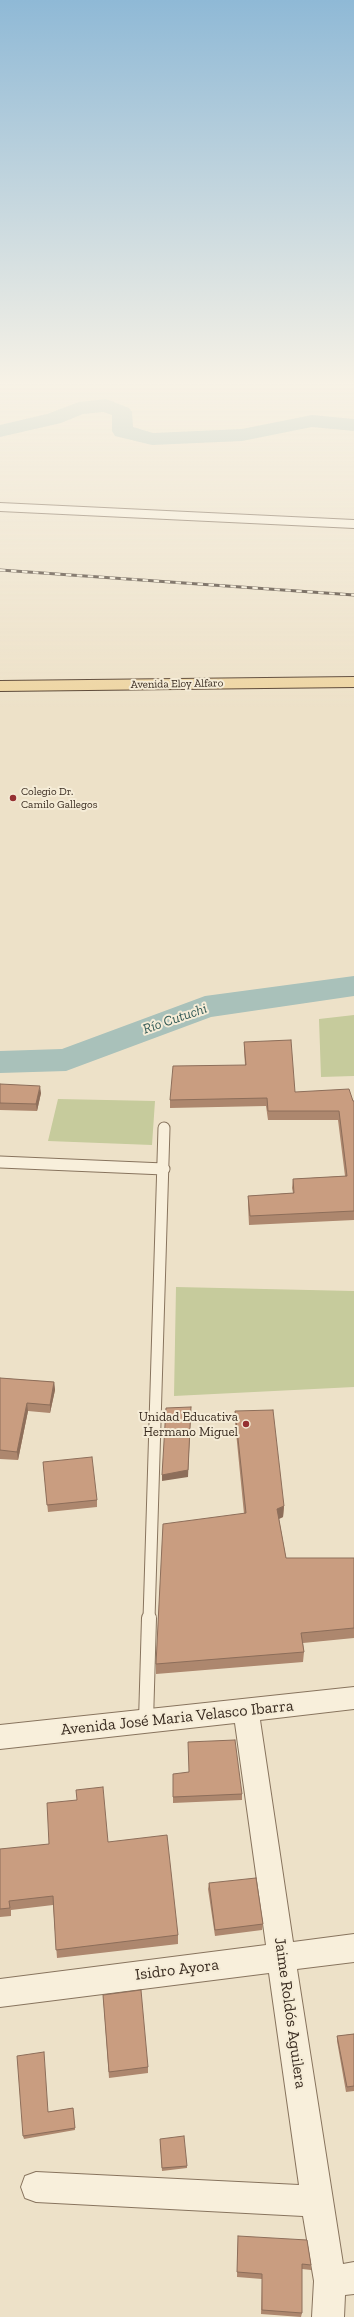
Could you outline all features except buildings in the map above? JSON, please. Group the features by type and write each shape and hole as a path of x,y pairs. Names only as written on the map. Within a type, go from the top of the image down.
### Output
{"main road":[{"path":"0,507 354,524"},
{"path":"0,515 354,532"},
{"name":"Avenida Eloy Alfaro","path":"0,676 354,674"},
{"name":"Avenida Eloy Alfaro","path":"0,686 354,682"}],"street":[{"name":"Avenida José Maria Velasco Ibarra","path":"0,1738 354,1698"},
{"name":"Jaime Roldós Aguilera","path":"246,1710 316,2201 342,2280 328,2317"},
{"name":"Isidro Ayora","path":"0,1993 354,1948"},
{"path":"36,2187 316,2201"}],"lane":[{"path":"146,1721 164,1168 164,1128"},
{"path":"0,1162 164,1168"}],"green space":[{"path":"354,1015 354,1076 321,1077 319,1019"},
{"path":"58,1099 155,1101 152,1145 48,1141"},
{"path":"176,1287 354,1291 354,1387 174,1396"}],"waterway":[{"name":"Río Cutuchi","path":"0,1062 66,1060 205,1007 354,986"}],"railway":[{"path":"0,570 354,595"}],"place":[{"name":"Colegio Dr. Camilo Gallegos","path":"13,798"},
{"name":"Unidad Educativa Hermano Miguel","path":"246,1424"}]}
